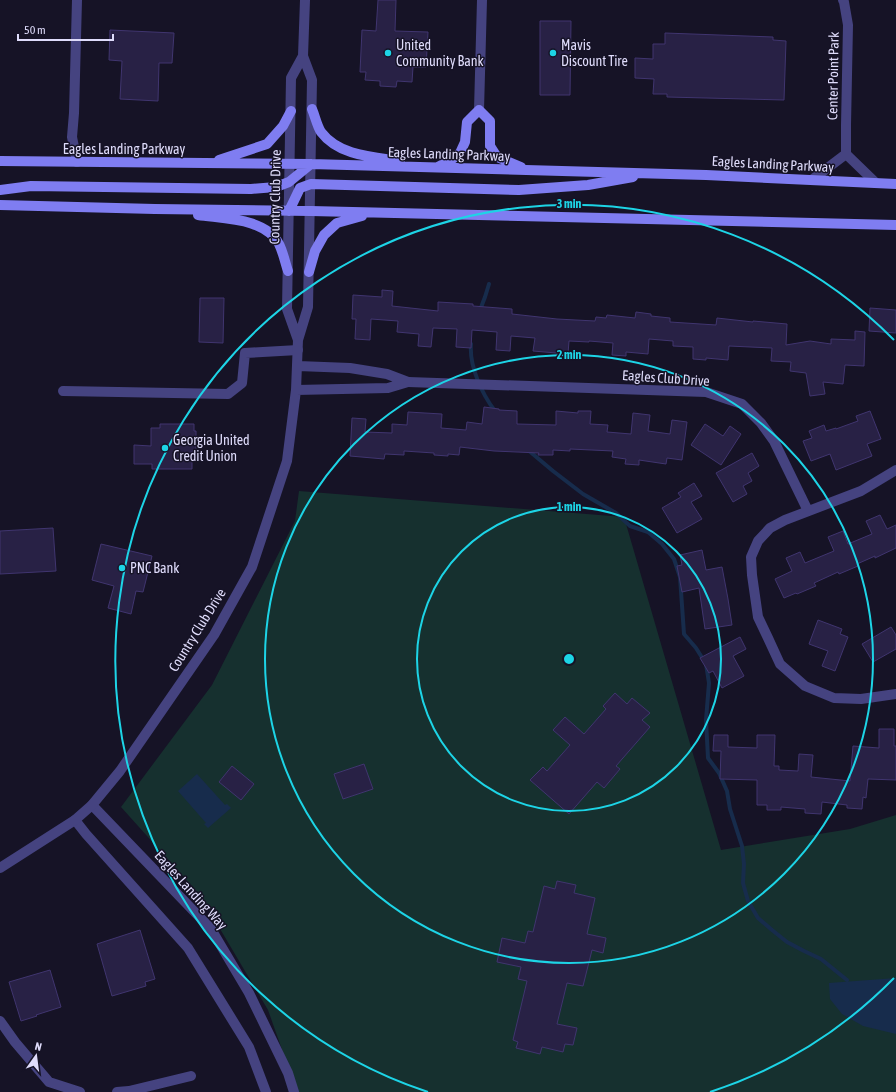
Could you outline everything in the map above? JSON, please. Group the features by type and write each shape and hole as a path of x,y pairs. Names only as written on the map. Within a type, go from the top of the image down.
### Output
{"main road":[{"path":"312,109 321,132 336,146 347,151 437,167 451,160 460,153 465,142 467,122 479,110 490,121 490,146 497,157 527,170"},
{"path":"210,163 266,144 284,126 290,111"},
{"name":"Eagles Landing Parkway","path":"0,161 311,164 437,167 655,173 813,179 896,184"},
{"path":"0,190 31,186 251,189 276,187 289,182 311,164"},
{"path":"289,211 300,188 311,184 519,190 588,185 655,173"},
{"path":"0,205 377,212 896,225"},
{"path":"155,209 246,221 257,224 268,231 280,245 288,271"},
{"path":"309,272 315,251 324,235 337,223 377,212"}],"street":[{"path":"76,0 74,113 72,137 77,162"},
{"name":"Country Club Drive","path":"0,868 75,820 92,805 120,770 214,635 252,567 287,461 296,390 298,345 308,307 312,80 303,56 305,0"},
{"path":"479,110 482,0"},
{"name":"Center Point Park","path":"843,0 848,25 846,154"},
{"name":"Country Club Drive","path":"298,345 287,309 290,111 291,78 303,56"},
{"path":"813,179 846,154 876,183"},
{"path":"63,391 228,394 242,383 245,353 298,345"},
{"path":"298,366 350,368 387,374 408,382"},
{"path":"296,390 388,388 408,382"},
{"name":"Eagles Club Drive","path":"408,382 706,392 713,394 742,404 761,423 774,441 808,511"},
{"path":"896,470 861,491 785,520 770,528 758,541 751,557 758,617 780,664 805,686 834,698 861,699 896,694"},
{"name":"Eagles Landing Way","path":"92,805 210,930 249,993 288,1073 294,1092"},
{"path":"75,820 91,840 188,948 249,1047 266,1092"},
{"path":"0,1021 15,1042 49,1082 80,1092"},
{"path":"117,1092 129,1091 191,1076"}],"green space":[{"path":"299,491 624,517 721,850 850,829 896,815 896,1092 297,1092 268,1010 200,895 121,807 212,685 295,521"}],"water":[{"path":"197,774 225,805 227,804 231,808 208,828 204,824 206,823 178,791"},
{"path":"896,978 896,1034 863,1026 842,1014 830,999 829,983"}],"building":[{"path":"378,0 396,0 395,31 428,32 426,67 413,67 412,82 397,81 396,87 380,86 380,81 365,80 366,72 360,72 362,30 376,31"},
{"path":"540,21 571,21 570,95 540,95"},
{"path":"110,30 174,33 172,63 159,63 158,101 120,99 122,61 109,60"},
{"path":"665,33 773,37 773,40 786,41 784,100 667,97 667,94 653,94 654,79 635,78 635,58 653,59 653,44 665,44"},
{"path":"382,290 393,291 392,306 438,311 438,302 473,304 473,306 512,309 512,314 557,319 595,321 596,317 606,318 607,315 635,318 636,312 651,314 651,316 670,318 670,322 716,325 717,318 787,324 786,345 810,341 831,344 831,339 855,340 855,331 865,332 864,366 845,365 843,384 823,382 825,394 810,396 806,373 790,371 791,362 771,361 772,348 729,346 728,360 706,358 706,360 693,359 693,347 673,346 673,341 649,339 648,354 626,352 626,356 612,355 613,343 569,341 568,354 533,351 535,338 511,336 510,351 496,350 497,332 472,330 471,348 456,347 457,329 433,328 431,347 418,346 419,334 397,332 398,321 371,319 370,340 355,339 356,319 352,319 353,295 382,297"},
{"path":"200,298 224,298 223,343 199,342"},
{"path":"870,308 896,310 896,333 869,331"},
{"path":"484,407 517,411 517,424 556,425 556,411 578,413 578,411 591,411 590,424 608,425 607,432 631,434 633,413 650,415 648,431 670,434 672,420 687,422 682,460 667,458 666,464 639,460 639,465 625,464 626,459 612,457 613,451 570,449 570,451 553,450 553,455 538,455 539,453 494,451 460,447 459,455 448,454 448,456 434,455 434,453 404,451 404,455 385,454 384,459 350,456 352,418 366,419 365,432 392,433 392,424 407,425 408,412 442,414 441,428 466,430 467,422 482,424"},
{"path":"870,411 881,439 867,444 872,456 836,470 830,454 811,461 803,441 812,438 809,431 824,425 826,431 836,429 858,421 856,416"},
{"name":"Georgia United Credit Union","path":"160,424 194,424 194,431 196,431 196,451 192,451 192,469 152,469 152,464 134,464 134,445 151,446 151,428 160,428"},
{"path":"705,424 723,436 730,426 741,434 721,465 691,445"},
{"path":"752,453 759,466 748,473 752,481 743,486 747,494 733,502 716,473"},
{"path":"694,483 702,496 691,502 702,519 677,533 662,508 681,497 678,493"},
{"path":"880,515 887,529 896,525 896,548 875,558 875,556 857,564 858,566 839,574 838,572 814,583 816,586 784,598 775,579 792,571 786,558 800,552 805,563 834,551 828,537 843,531 848,544 872,534 866,521"},
{"path":"53,528 56,571 0,574 0,531"},
{"name":"PNC Bank","path":"101,544 152,556 143,592 136,591 131,614 108,608 114,586 92,580"},
{"path":"702,550 706,570 722,567 732,625 705,629 699,588 682,592 677,566 682,565 680,555"},
{"path":"818,620 842,629 840,634 848,637 835,671 822,666 828,651 809,644"},
{"path":"891,627 896,635 896,649 873,662 862,644"},
{"path":"740,637 746,649 733,656 744,676 722,688 713,671 709,673 700,658"},
{"path":"615,693 627,704 632,698 650,713 642,720 650,727 616,766 620,769 604,788 597,782 569,814 530,780 543,767 547,771 570,745 553,730 565,717 584,734 606,709 603,706"},
{"path":"879,729 894,729 894,746 896,746 896,780 868,779 866,798 863,797 862,809 847,808 847,805 822,802 821,814 805,813 805,809 781,807 781,810 767,810 767,805 757,805 757,780 720,779 721,751 713,751 714,735 728,735 728,747 757,748 757,735 775,735 774,766 779,766 779,770 798,771 799,754 813,755 811,777 850,781 853,746 879,748"},
{"path":"364,764 373,789 343,799 334,774"},
{"path":"232,766 254,784 241,800 219,782"},
{"path":"557,881 576,885 574,893 595,898 587,934 606,938 603,953 592,950 583,986 567,983 557,1024 577,1028 573,1045 565,1044 563,1052 542,1047 540,1054 516,1048 518,1042 513,1040 527,981 518,979 521,967 497,962 502,938 525,943 528,931 533,932 544,886 555,889"},
{"path":"140,930 155,979 145,982 146,986 112,996 97,944"},
{"path":"50,970 61,1007 21,1021 9,982"}],"waterway":[{"path":"480,310 489,284"},
{"path":"471,344 472,361 477,379 485,396 495,411"},
{"path":"528,450 583,494 616,513 630,526 648,532 662,544 674,559 680,577 684,634 696,648 706,664 709,683 706,720 708,758 719,773 727,791 730,809 742,846 744,864 743,883 748,901 758,918 787,942 821,959 847,980"}],"place":[{"name":"United Community Bank","path":"388,53"},
{"name":"Mavis Discount Tire","path":"553,53"},
{"name":"Georgia United Credit Union","path":"165,448"},
{"name":"PNC Bank","path":"122,568"}]}
